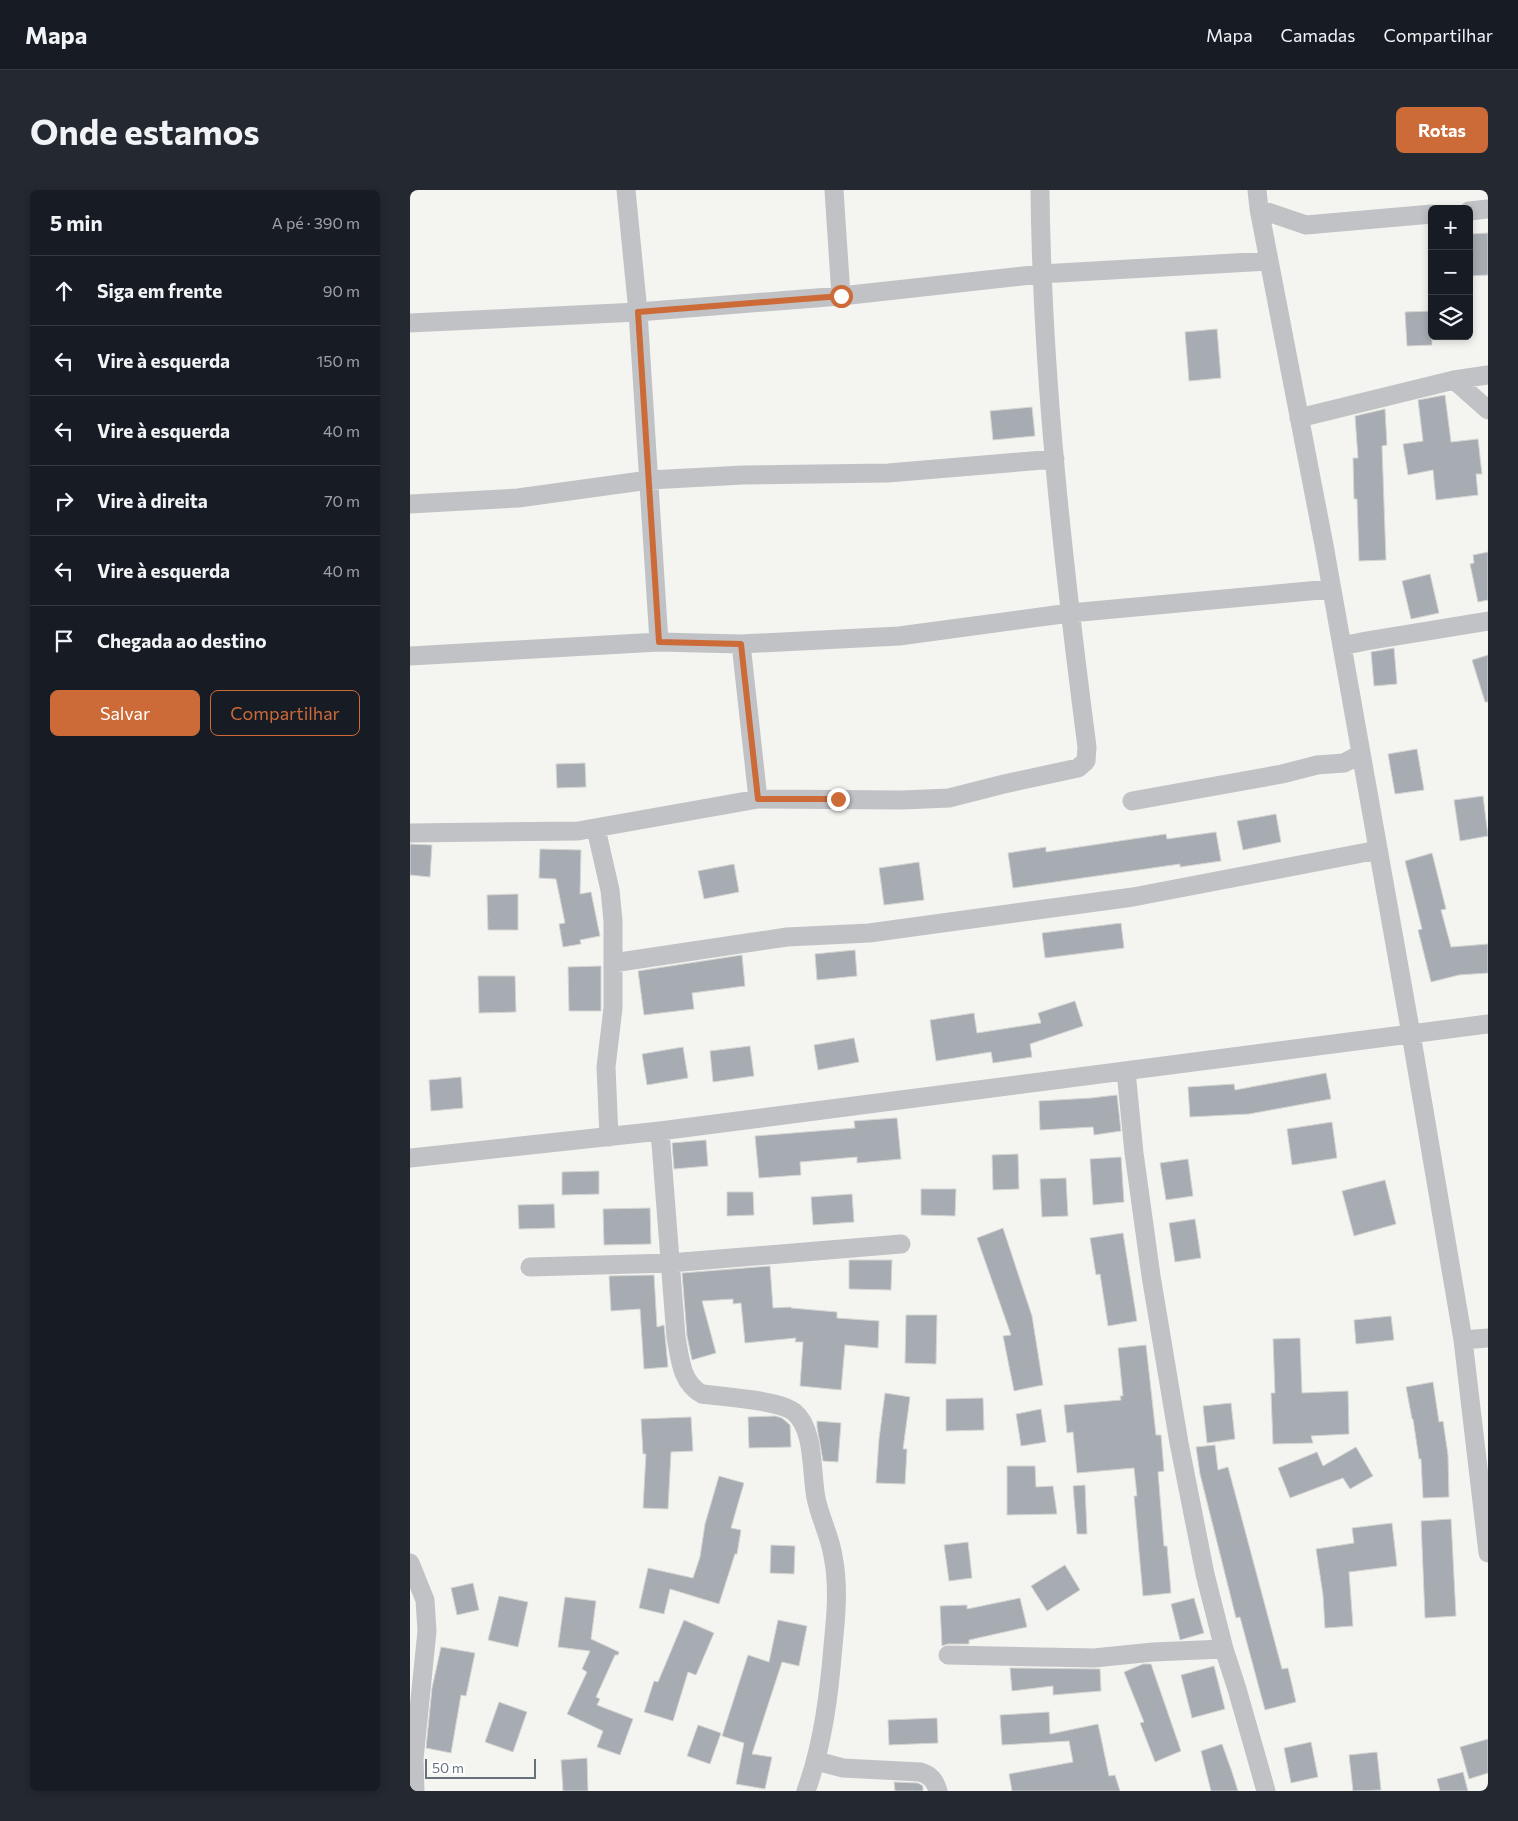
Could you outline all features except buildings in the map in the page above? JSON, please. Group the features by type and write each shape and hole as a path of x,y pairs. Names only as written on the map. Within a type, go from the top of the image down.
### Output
{"street":[{"path":"626,190 638,312 659,642"},
{"path":"834,190 841,296"},
{"path":"410,833 556,832 596,829 758,799 902,800 949,798 1078,768 1086,761 1087,747 1070,614 1045,356 1041,274 1040,190"},
{"path":"1257,190 1259,209 1342,646 1463,1340 1488,1553"},
{"path":"1259,209 1306,225 1428,214"},
{"path":"1473,211 1488,209"},
{"path":"410,323 638,312 841,296 1041,274 1269,261"},
{"path":"1299,418 1454,380 1488,376"},
{"path":"1454,380 1488,410"},
{"path":"410,504 518,498 649,480 743,475 888,472 1055,459"},
{"path":"410,656 659,642 741,644 898,636 1070,614 1331,589"},
{"path":"1342,646 1488,621"},
{"path":"741,644 758,799"},
{"path":"1132,802 1282,774 1317,764 1344,763 1361,754"},
{"path":"596,829 610,890 613,921 613,1008 606,1067 609,1137"},
{"path":"613,963 787,937 869,933 1123,898 1378,850"},
{"path":"410,1158 660,1131 1488,1024"},
{"path":"1126,1071 1135,1163 1151,1276 1179,1442 1205,1574 1224,1649 1266,1791"},
{"path":"660,1131 676,1337 681,1363 688,1384 702,1394 779,1404 794,1411 808,1434 816,1499 829,1534 837,1583 830,1680 817,1761 806,1791"},
{"path":"530,1267 670,1263 901,1244"},
{"path":"1463,1340 1488,1338"},
{"path":"410,1562 425,1600 427,1631 414,1759 415,1791"},
{"path":"948,1655 1094,1658 1153,1652 1224,1649"},
{"path":"817,1761 844,1768 920,1772 931,1776 936,1782 938,1791"}],"route":[{"path":"838,799 758,799 741,644 659,642 638,312 841,296"}]}
